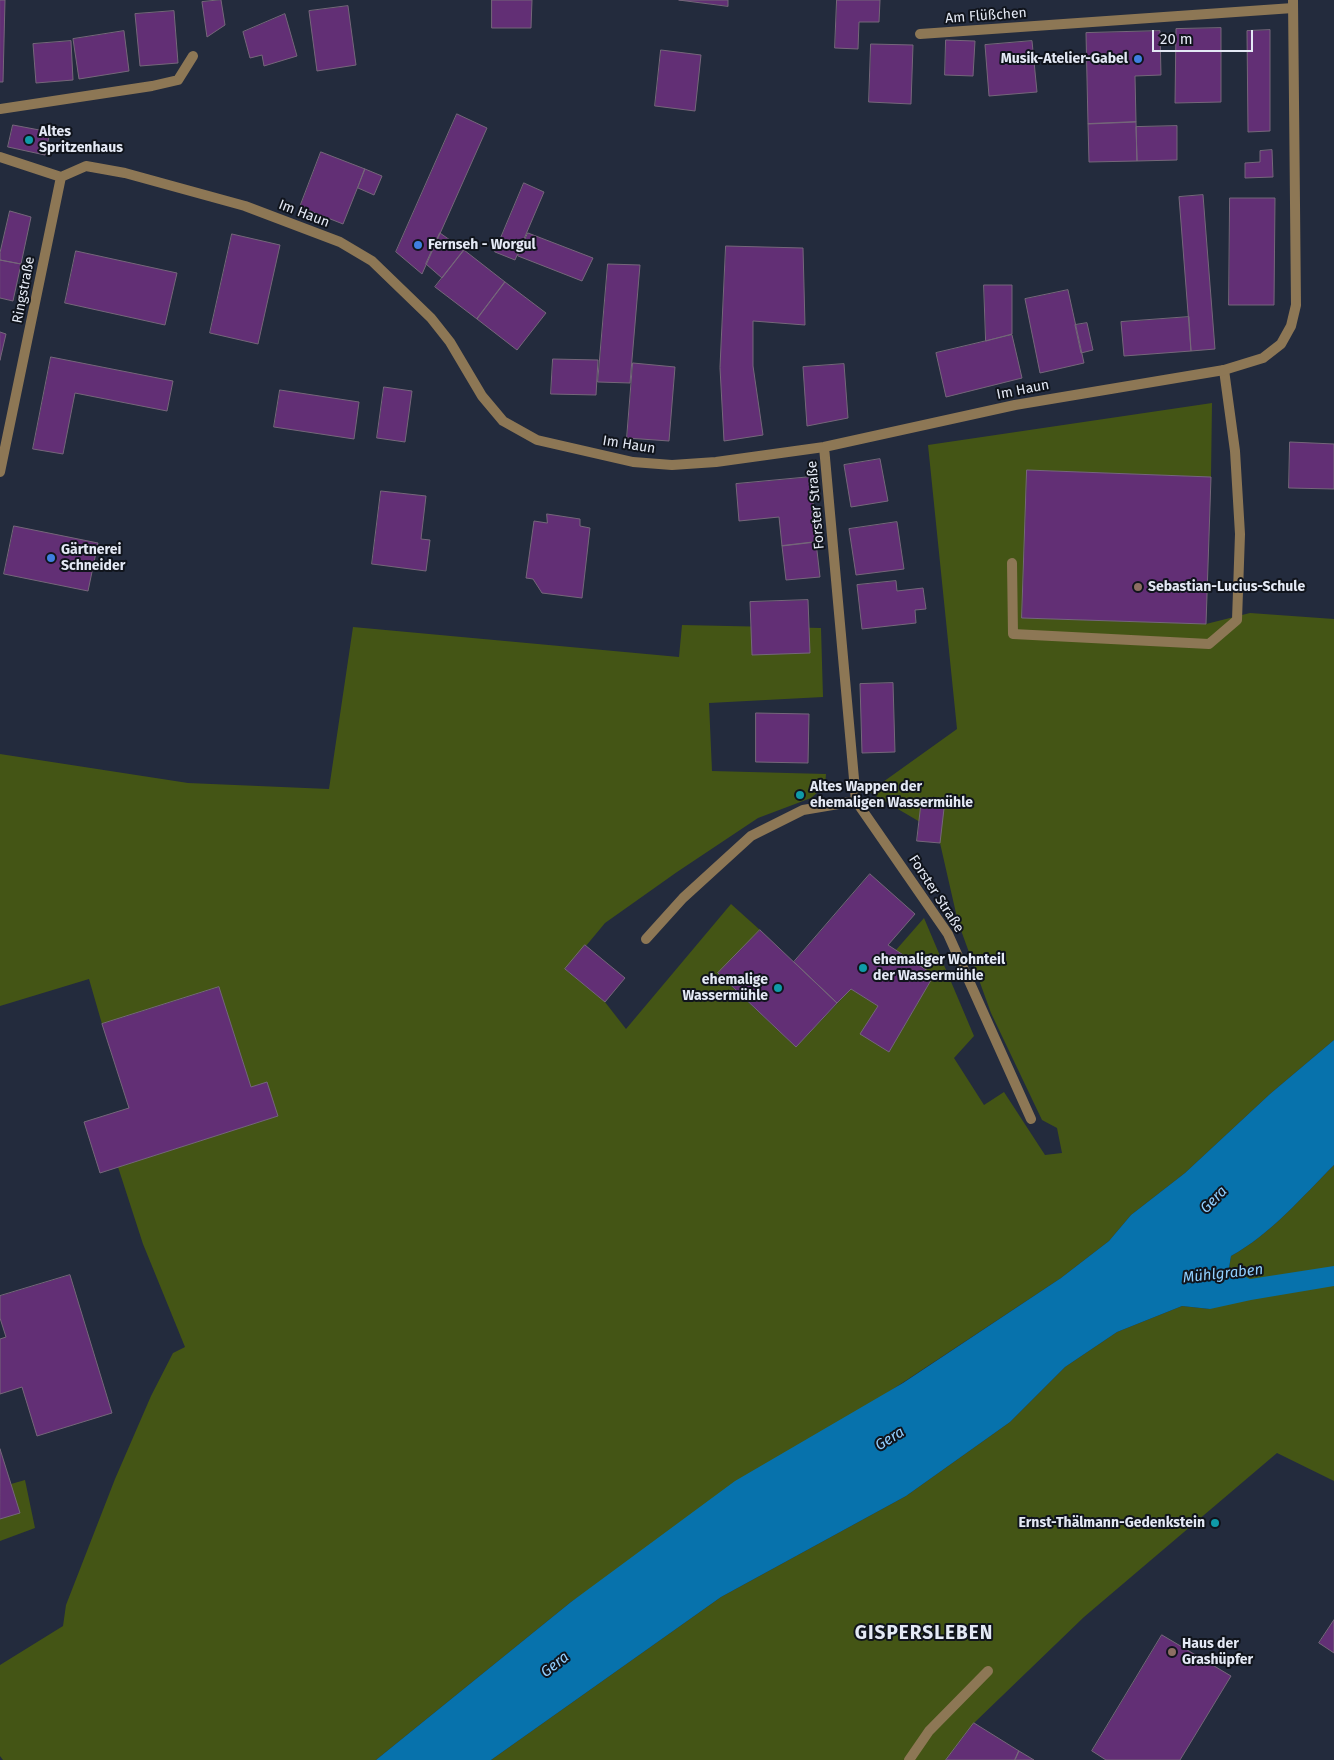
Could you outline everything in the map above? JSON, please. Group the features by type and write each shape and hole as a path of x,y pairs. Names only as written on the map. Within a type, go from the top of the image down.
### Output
{"street":[{"name":"Am Flüßchen","path":"920,34 1293,4 1296,305 1291,326 1281,344"},
{"path":"0,109 152,86 178,80 193,56"},
{"path":"0,157 60,177"},
{"name":"Im Haun","path":"60,177 86,166 125,172 245,206 340,242 372,261 430,318 450,342 482,396 504,420 537,440 632,462 672,465 716,462 824,447 1015,405 1224,370 1262,358 1281,344"},
{"name":"Ringstraße","path":"0,472 60,177"},
{"path":"1012,563 1013,634 1209,644 1237,620 1240,534 1235,451 1224,370"},
{"name":"Forster Straße","path":"824,447 856,801 948,934 1031,1119"},
{"path":"646,939 684,898 751,836 803,810 856,801"},
{"path":"909,1760 929,1731 988,1671"}],"green space":[{"path":"1212,403 1211,477 1027,470 1022,618 1206,624 1250,613 1334,619 1334,1040 1270,1094 1185,1173 1131,1215 1109,1241 1061,1278 571,1602 376,1760 3,1760 0,1756 0,1665 63,1626 66,1605 115,1479 151,1396 173,1353 185,1347 143,1244 118,1167 278,1116 251,1087 219,987 102,1024 89,979 0,1006 0,754 188,783 329,789 353,627 679,657 682,625 821,628 823,697 709,703 712,771 826,774 825,786 811,798 758,818 605,923 566,970 605,1002 626,1029 731,904 760,930 718,974 796,1047 851,989 878,1006 861,1034 889,1052 934,975 896,950 924,918 974,1036 954,1058 984,1105 1004,1092 1045,1155 1062,1153 1057,1128 1042,1120 991,1013 958,922 940,843 920,822 869,792 957,729 928,445"},
{"path":"1334,1165 1334,1481 1277,1453 1084,1617 974,1723 946,1760 491,1760 721,1597 906,1496 1010,1422 1065,1367 1117,1332 1182,1306 1210,1309 1229,1268 1231,1256 1273,1226"},
{"path":"25,1480 35,1528 0,1541 0,1519 11,1484"}],"water":[{"path":"1334,1040 1334,1165 1273,1226 1231,1256 1229,1268 1250,1279 1334,1266 1334,1286 1210,1309 1182,1306 1117,1332 1065,1367 1010,1422 906,1496 721,1597 491,1760 376,1760 571,1602 735,1481 903,1383 1061,1278 1109,1241 1131,1215 1185,1173 1270,1094"}],"building":[{"path":"0,0 5,0 3,82 0,82"},
{"path":"221,0 225,25 207,37 202,2"},
{"path":"492,0 532,0 531,28 492,28"},
{"path":"679,0 728,0 728,6"},
{"path":"837,0 880,0 879,22 859,22 858,49 835,48"},
{"path":"348,6 356,65 317,71 309,11"},
{"path":"174,11 178,63 140,66 135,14"},
{"path":"285,14 297,56 264,66 262,55 250,58 243,32"},
{"path":"1221,28 1221,102 1175,103 1176,29"},
{"path":"1270,30 1270,131 1248,132 1247,31"},
{"path":"124,31 129,71 79,79 73,39"},
{"path":"1160,31 1161,75 1135,76 1136,122 1088,124 1086,33"},
{"path":"946,40 975,41 973,76 945,75"},
{"path":"71,41 73,80 36,83 33,44"},
{"path":"1032,41 1037,92 989,96 985,45"},
{"path":"871,44 913,45 911,104 869,102"},
{"path":"661,50 701,55 695,111 655,106"},
{"path":"457,114 487,128 422,274 396,252"},
{"path":"1136,122 1137,161 1089,162 1088,124"},
{"name":"Altes Spritzenhaus","path":"13,125 50,132 45,155 8,147"},
{"path":"1177,126 1177,160 1137,161 1136,127"},
{"path":"1272,150 1273,177 1245,178 1245,163 1260,162 1260,151"},
{"path":"321,152 365,169 343,224 300,207"},
{"path":"365,169 382,176 374,195 358,188"},
{"path":"524,183 544,192 515,260 495,252"},
{"path":"1203,195 1215,349 1191,351 1179,197"},
{"path":"1230,198 1275,198 1274,305 1229,305"},
{"path":"10,211 31,217 21,264 0,260"},
{"path":"440,233 464,250 442,278 426,264"},
{"path":"528,233 593,258 582,281 518,256"},
{"path":"232,234 280,245 258,344 210,333"},
{"path":"726,246 803,248 805,325 753,321 753,366 763,435 724,441 720,368"},
{"path":"464,250 505,282 477,319 435,287"},
{"path":"76,251 177,273 165,325 65,303"},
{"path":"0,260 21,264 13,301 0,298"},
{"path":"608,264 640,265 630,383 598,382"},
{"path":"505,282 546,313 517,350 477,319"},
{"path":"984,285 1012,285 1012,334 986,341"},
{"path":"1068,290 1084,363 1040,373 1025,299"},
{"path":"1189,317 1191,351 1124,356 1121,322"},
{"path":"1087,323 1093,350 1081,353 1075,325"},
{"path":"0,332 6,334 0,360"},
{"path":"1012,335 1022,378 946,397 936,353"},
{"path":"51,357 173,381 167,411 75,393 63,454 33,449"},
{"path":"553,359 598,360 596,395 551,394"},
{"path":"633,363 675,367 669,441 627,438"},
{"path":"844,364 848,418 807,426 803,367"},
{"path":"384,387 412,391 405,442 377,438"},
{"path":"280,390 359,402 354,439 274,427"},
{"path":"1290,442 1334,444 1334,489 1289,488"},
{"path":"880,459 888,501 851,507 844,465"},
{"path":"1027,470 1211,477 1206,624 1022,618"},
{"path":"811,477 816,542 782,546 779,517 739,521 736,484"},
{"path":"381,491 426,496 421,539 430,540 426,571 372,564"},
{"path":"547,514 580,519 580,526 590,528 582,598 542,593 533,579 526,578 534,521 547,523"},
{"path":"897,522 904,569 856,575 849,529"},
{"name":"Gärtnerei Schneider","path":"14,526 98,543 88,591 4,574"},
{"path":"816,542 820,577 786,580 782,546"},
{"path":"896,581 897,591 923,588 926,609 915,610 916,623 862,629 857,585"},
{"path":"808,600 810,653 752,655 750,602"},
{"path":"893,683 895,752 862,753 860,684"},
{"path":"756,713 809,714 808,763 756,762"},
{"path":"922,798 945,800 940,843 917,841"},
{"name":"ehemaliger Wohnteil der Wassermühle","path":"870,874 915,914 888,945 934,975 889,1052 860,1034 878,1006 851,989 837,1003 794,962"},
{"name":"ehemalige Wassermühle","path":"760,930 837,1003 796,1047 718,973"},
{"path":"585,945 625,978 605,1002 565,969"},
{"path":"219,987 251,1087 267,1082 278,1116 100,1173 84,1122 129,1108 102,1024"},
{"path":"70,1275 112,1413 37,1436 22,1387 0,1394 0,1339 6,1337 0,1318 0,1296"},
{"path":"0,1449 20,1513 0,1519"},
{"path":"1334,1620 1334,1653 1319,1643"},
{"path":"1162,1635 1231,1676 1180,1760 1106,1760 1092,1751"},
{"path":"974,1723 1019,1751 1015,1760 946,1760"},
{"path":"1019,1751 1034,1760 1015,1760"}],"place":[{"name":"Musik-Atelier-Gabel","path":"1138,59"},
{"name":"Altes Spritzenhaus","path":"29,140"},
{"name":"Fernseh - Worgul","path":"418,245"},
{"name":"Gärtnerei Schneider","path":"51,558"},
{"name":"Sebastian-Lucius-Schule","path":"1138,587"},
{"name":"Altes Wappen der ehemaligen Wassermühle","path":"800,795"},
{"name":"ehemaliger Wohnteil der Wassermühle","path":"863,968"},
{"name":"ehemalige Wassermühle","path":"778,988"},
{"name":"Ernst-Thälmann-Gedenkstein","path":"1215,1523"},
{"name":"Haus der Grashüpfer","path":"1172,1652"}],"district":[{"name":"GISPERSLEBEN","path":"924,1634"}],"water label":[{"name":"Gera","path":"1214,1200"},
{"name":"Mühlgraben","path":"1223,1274"},
{"name":"Gera","path":"890,1439"},
{"name":"Gera","path":"555,1665"}]}
